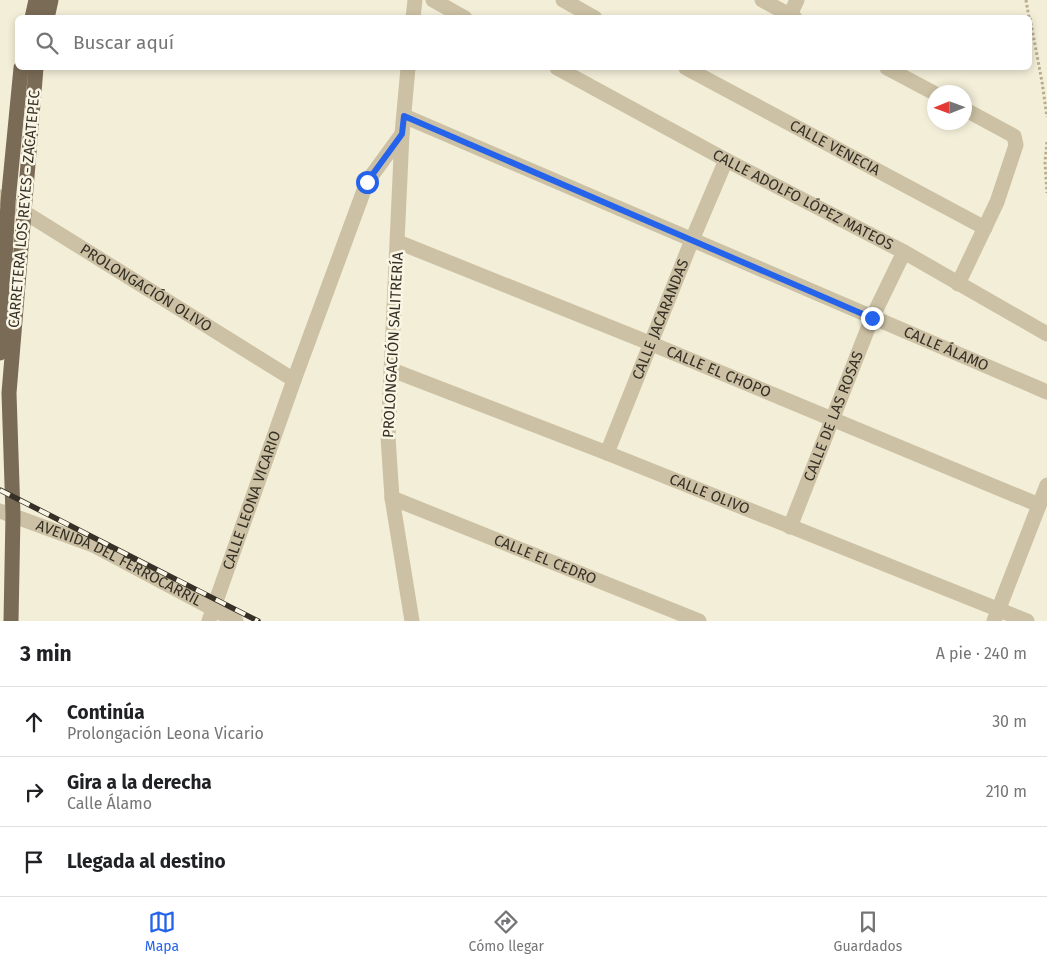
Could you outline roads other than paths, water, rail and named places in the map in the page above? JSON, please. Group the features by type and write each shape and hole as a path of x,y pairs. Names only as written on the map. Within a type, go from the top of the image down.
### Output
{"main road":[{"path":"33,15 36,0"},
{"path":"47,15 51,0"},
{"name":"CARRETERA LOS REYES - ZACATEPEC","path":"0,352 4,199 22,70"},
{"name":"CARRETERA LOS REYES - ZACATEPEC","path":"10,621 6,513 9,393 36,70"}],"street":[{"path":"413,15 415,0"},
{"path":"433,0 460,15"},
{"path":"762,0 790,15"},
{"path":"792,15 798,0"},
{"path":"564,1 590,15"},
{"name":"PROLONGACIÓN SALITRERÍA","path":"408,70 402,134 388,436 392,498 412,621"},
{"name":"CALLE ADOLFO LÓPEZ MATEOS","path":"561,70 726,160 904,252 1047,334"},
{"name":"CALLE VENECIA","path":"690,70 985,228"},
{"path":"891,70 927,89"},
{"path":"958,284 997,202 1016,145 1014,136 972,113"},
{"name":"CALLE ÁLAMO","path":"404,116 1047,392"},
{"name":"CALLE LEONA VICARIO","path":"211,615 294,380 367,182 402,134"},
{"name":"CALLE JACARANDAS","path":"607,452 726,160"},
{"name":"PROLONGACIÓN OLIVO","path":"4,199 294,380"},
{"name":"CALLE EL CHOPO","path":"398,242 652,344 1039,505"},
{"name":"CALLE DE LAS ROSAS","path":"790,527 872,318 904,252"},
{"name":"CALLE OLIVO","path":"392,370 607,452 790,527 996,615 1027,621"},
{"path":"996,615 1046,489"},
{"name":"CALLE EL CEDRO","path":"392,498 699,621"},
{"name":"AVENIDA DEL FERROCARRIL","path":"6,513 93,545 211,615 236,621"}],"railway":[{"path":"0,490 258,621"}]}
